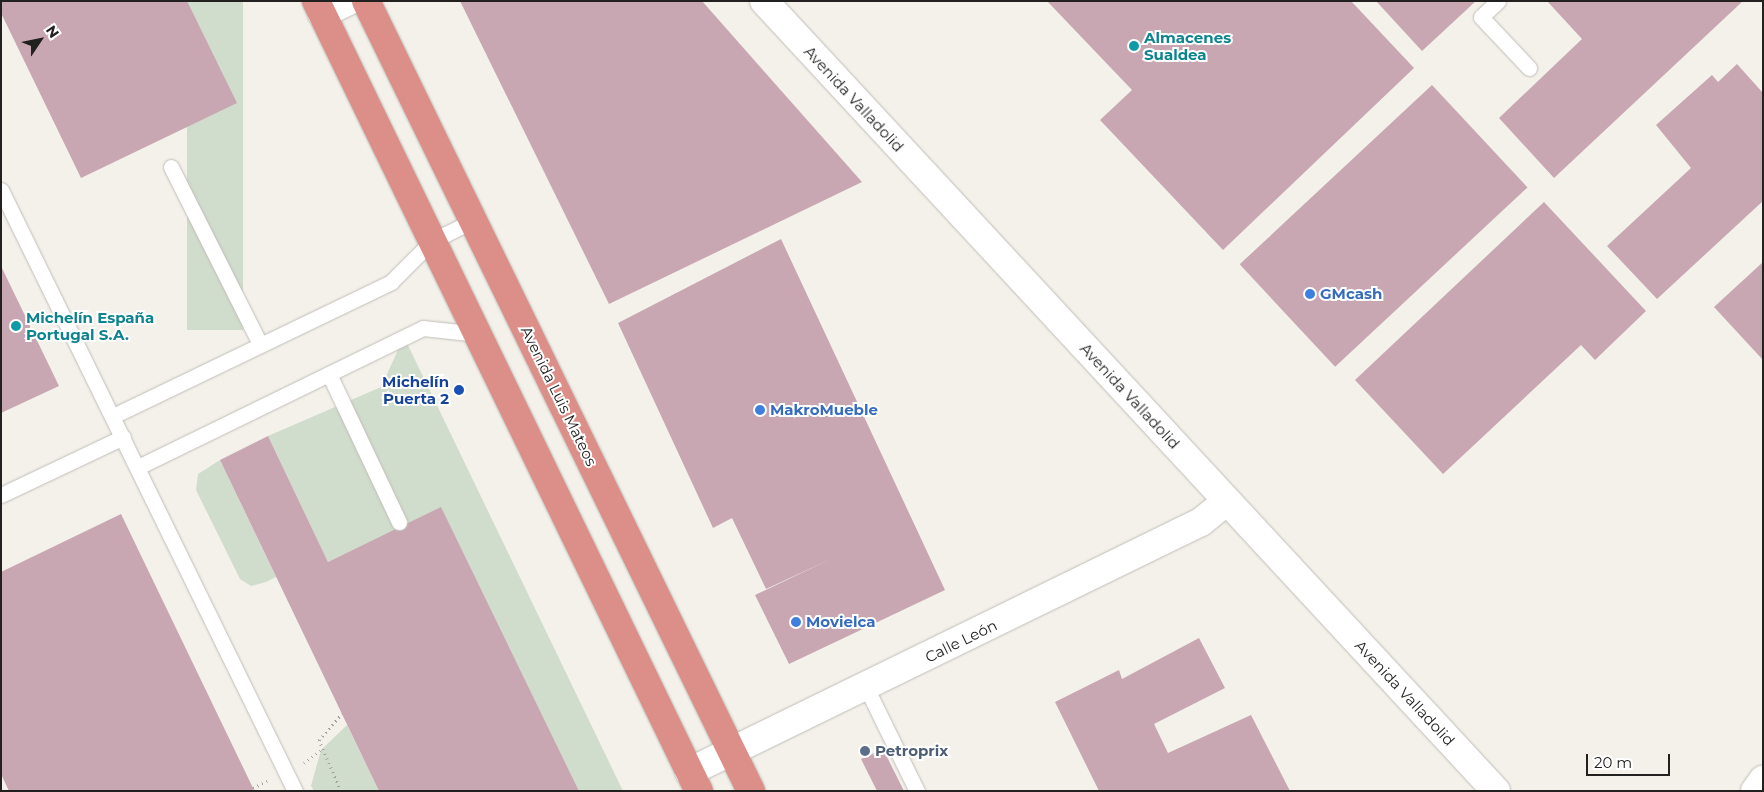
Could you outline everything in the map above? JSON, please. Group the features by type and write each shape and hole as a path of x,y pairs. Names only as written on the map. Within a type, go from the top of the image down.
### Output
{"highway":[{"name":"Avenida Luis Mateos","path":"366,1 751,791"},
{"path":"319,8 694,781"}],"street":[{"path":"319,8 349,1"},
{"name":"Avenida Valladolid","path":"764,1 1496,791"},
{"name":"Calle León","path":"694,781 732,752 1201,522 1227,501"},
{"path":"1755,791 1763,780"}],"lane":[{"path":"1498,1 1481,17 1529,68"},
{"path":"171,167 260,344"},
{"path":"1,190 295,791"},
{"path":"113,416 391,282 432,241 474,220"},
{"path":"138,467 423,328 478,334"},
{"path":"329,374 399,522"},
{"path":"1,495 123,437"},
{"path":"866,687 917,791"}],"path":[{"path":"341,791 319,740 342,714"}],"green space":[{"path":"187,1 243,1 243,330 187,330"},
{"path":"404,337 623,791 579,791 441,508 328,562 268,436 381,387"},
{"path":"220,460 276,577 266,582 251,586 240,579 196,490 198,474"},
{"path":"347,725 379,791 314,791 311,786 321,750"}],"building":[{"path":"1,1 187,1 237,103 81,178 1,13"},
{"path":"460,1 702,1 862,182 609,304"},
{"path":"1047,1 1351,1 1414,68 1223,250 1100,120 1132,90"},
{"path":"1376,1 1476,1 1422,51"},
{"path":"1547,1 1743,1 1554,178 1499,118 1582,39"},
{"path":"1737,64 1763,93 1763,201 1657,299 1607,246 1691,168 1656,125 1712,75 1718,82"},
{"path":"1432,85 1527,187 1335,367 1240,264"},
{"path":"1544,202 1646,311 1595,360 1581,345 1443,474 1355,380"},
{"path":"781,239 945,590 789,664 755,595 831,559 766,589 732,518 713,528 618,323"},
{"path":"1763,262 1763,360 1714,307"},
{"name":"Michelín España Portugal S.A.","path":"1,266 59,386 1,413"},
{"path":"268,436 328,562 441,507 579,791 379,791 220,460"},
{"path":"121,514 254,791 9,791 1,774 1,572"},
{"path":"1199,638 1225,688 1154,724 1168,753 1251,715 1290,791 1099,791 1055,702 1119,670 1122,679"},
{"path":"883,749 904,791 877,791 861,759"}],"place":[{"name":"Almacenes Sualdea","path":"1134,46"},
{"name":"GMcash","path":"1310,294"},
{"name":"Michelín España Portugal S.A.","path":"16,326"},
{"name":"Michelín Puerta 2","path":"459,390"},
{"name":"MakroMueble","path":"760,410"},
{"name":"Movielca","path":"796,622"},
{"name":"Petroprix","path":"865,751"}]}
